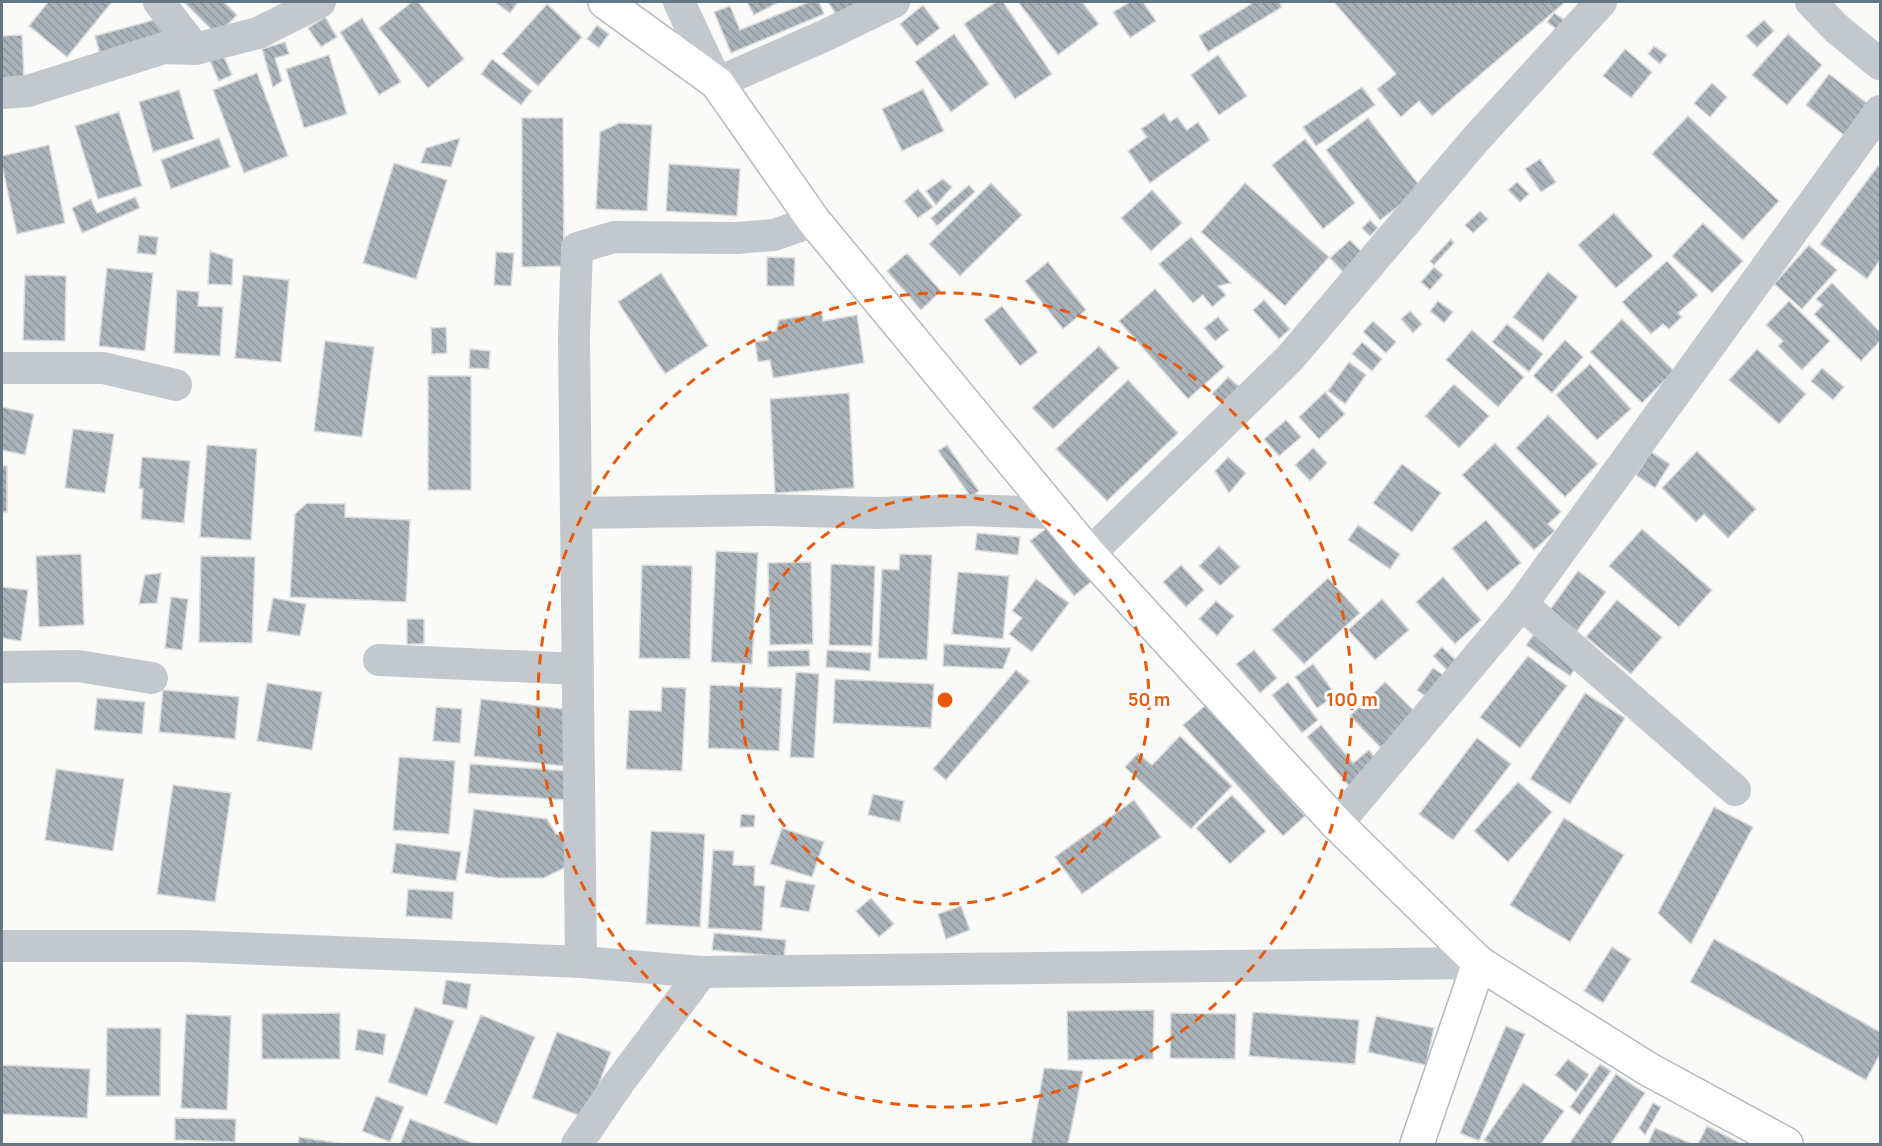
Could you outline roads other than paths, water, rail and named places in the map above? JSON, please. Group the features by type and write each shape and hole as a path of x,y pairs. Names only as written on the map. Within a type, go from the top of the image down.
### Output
{"street":[{"path":"159,2 195,49"},
{"path":"2,93 28,90 165,48 195,49 258,33 320,2"},
{"path":"605,2 717,83"},
{"path":"678,2 717,83 814,221 1089,554 1337,824 1479,963 1648,1069 1786,1144"},
{"path":"717,83 894,2"},
{"path":"1089,554 1290,358 1475,140 1601,2"},
{"path":"1811,2 1836,28 1881,64"},
{"path":"1337,824 1522,604 1881,111"},
{"path":"581,962 574,336 577,248 614,237 737,238 774,235 814,221"},
{"path":"2,368 103,368 176,385"},
{"path":"576,513 769,510 878,513 968,510 1055,513"},
{"path":"1522,604 1735,790"},
{"path":"379,660 578,669"},
{"path":"2,667 78,666 152,678"},
{"path":"2,946 188,946 581,962 702,972 1479,963"},
{"path":"1417,1144 1479,963"},
{"path":"577,1144 618,1084 702,972"}]}
